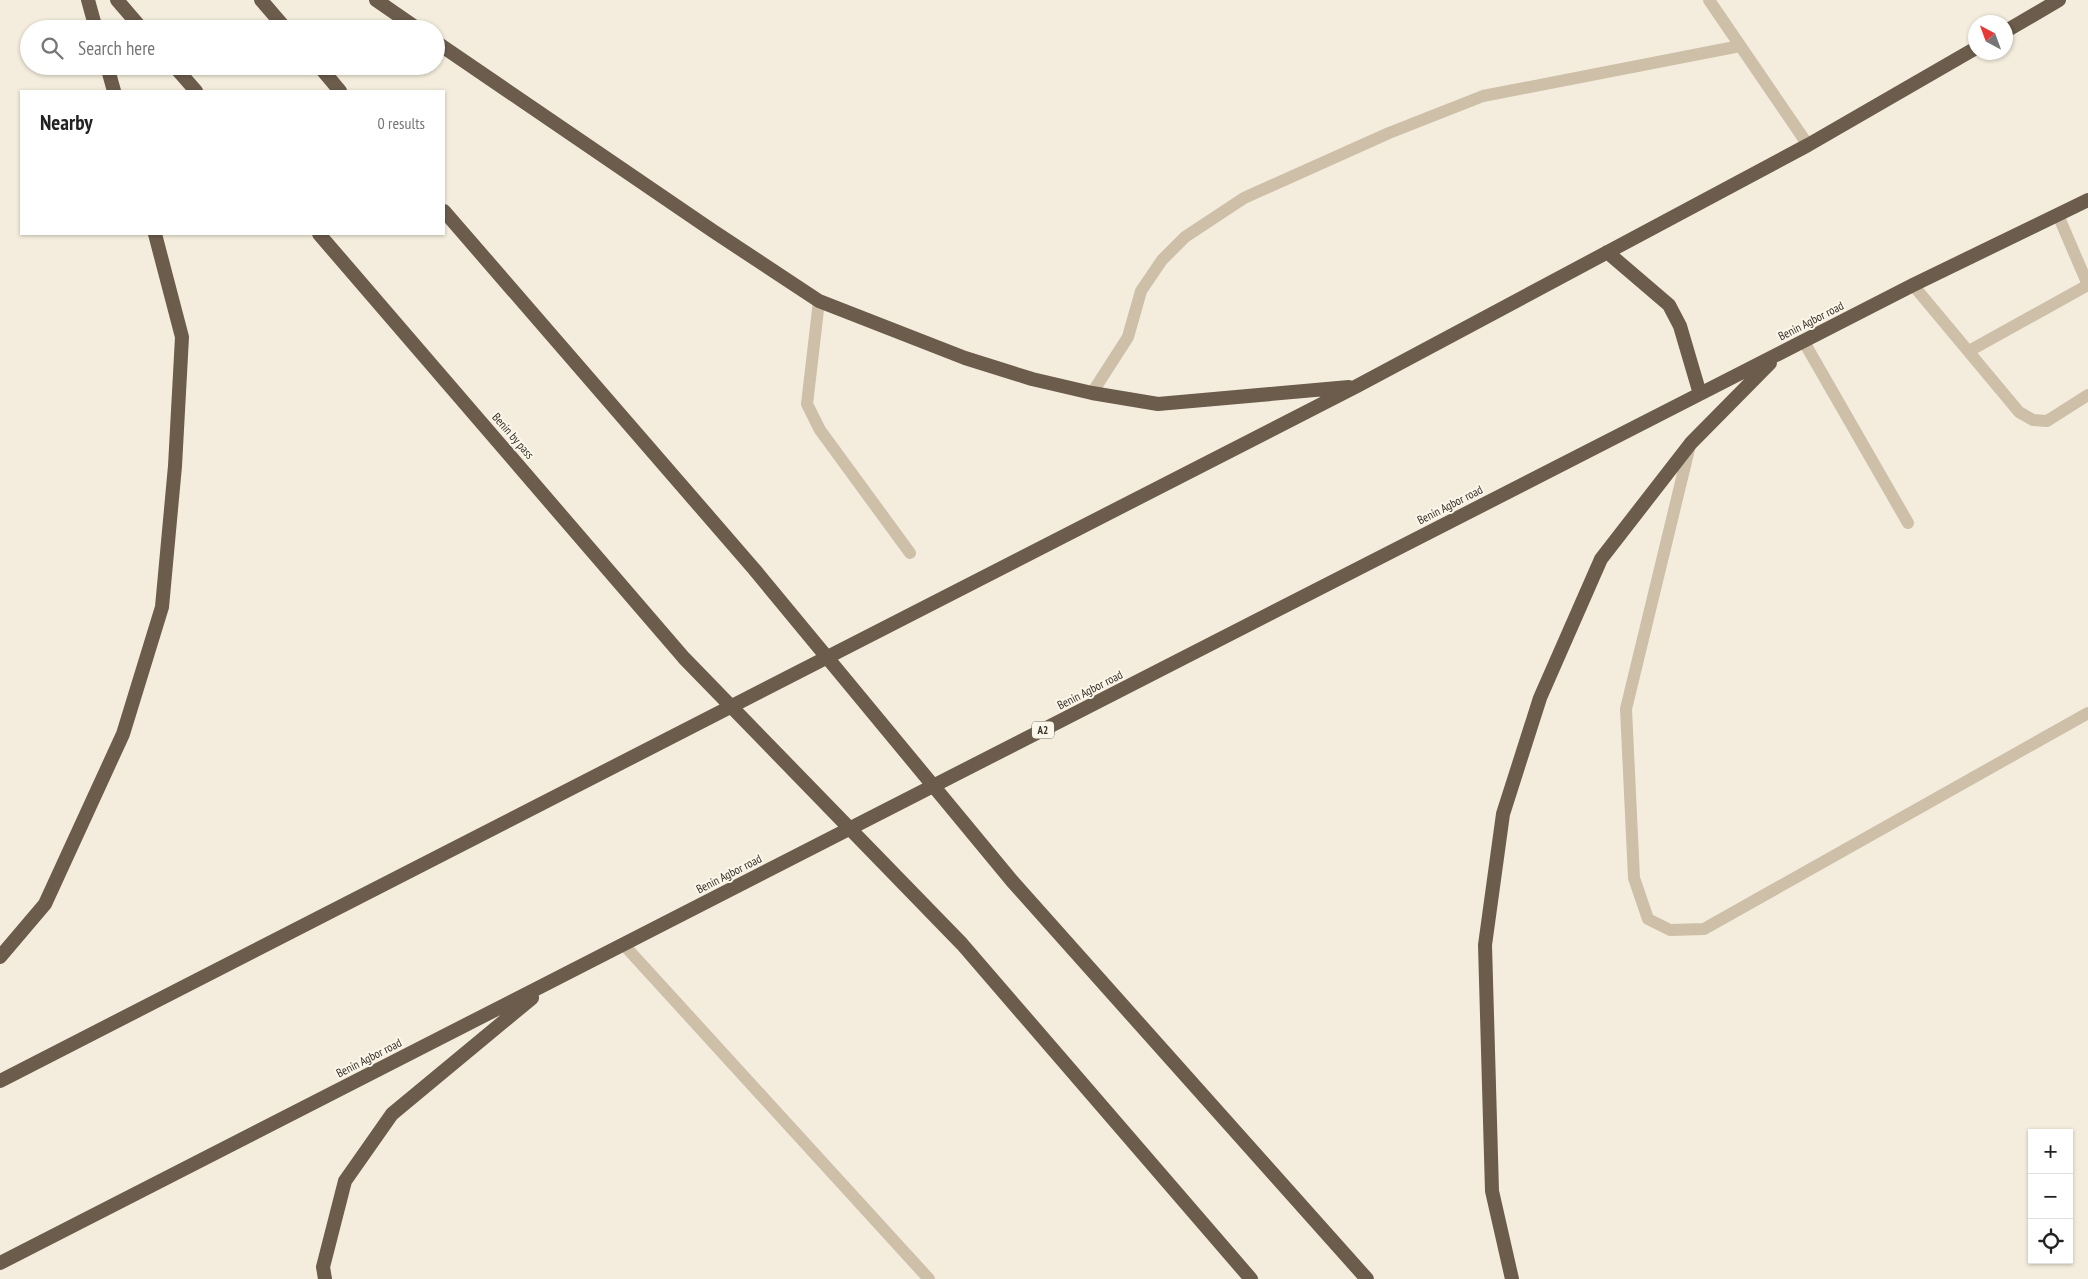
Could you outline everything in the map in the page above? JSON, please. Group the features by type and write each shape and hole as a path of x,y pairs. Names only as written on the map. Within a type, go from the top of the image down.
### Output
{"highway":[{"path":"88,0 94,20"},
{"path":"117,0 134,20"},
{"path":"261,0 278,20"},
{"path":"376,0 405,20"},
{"path":"2013,27 2059,0"},
{"path":"445,48 713,231 819,300 965,358 1032,379 1092,393 1158,404 1357,386"},
{"path":"0,1081 1357,386 1808,145 1968,53"},
{"path":"110,75 114,90"},
{"path":"182,75 195,90"},
{"path":"326,75 339,90"},
{"name":"Benin Agbor road","path":"0,1263 1913,285 2088,200"},
{"path":"445,212 754,569 1012,881 1367,1279"},
{"path":"0,958 45,904 123,734 162,607 175,466 182,337 155,235"},
{"name":"Benin by pass","path":"320,235 684,658 962,944 1251,1279"},
{"path":"1607,252 1669,304 1680,326 1700,394"},
{"path":"1512,1279 1492,1191 1485,945 1503,814 1540,698 1601,559 1691,443 1780,354"},
{"path":"325,1279 323,1267 345,1181 392,1114 551,982"}],"street":[{"path":"1709,0 1808,145"},
{"path":"1092,393 1128,337 1141,291 1162,260 1185,237 1244,198 1389,133 1484,96 1740,46"},
{"path":"1969,351 2088,285 2058,215"},
{"path":"1913,285 2019,412 2033,420 2047,421 2088,395"},
{"path":"819,300 807,404 820,430 910,552"},
{"path":"1804,342 1908,522"},
{"path":"1691,443 1626,709 1634,878 1648,919 1670,930 1704,929 2088,713"},
{"path":"624,945 929,1279"}]}
